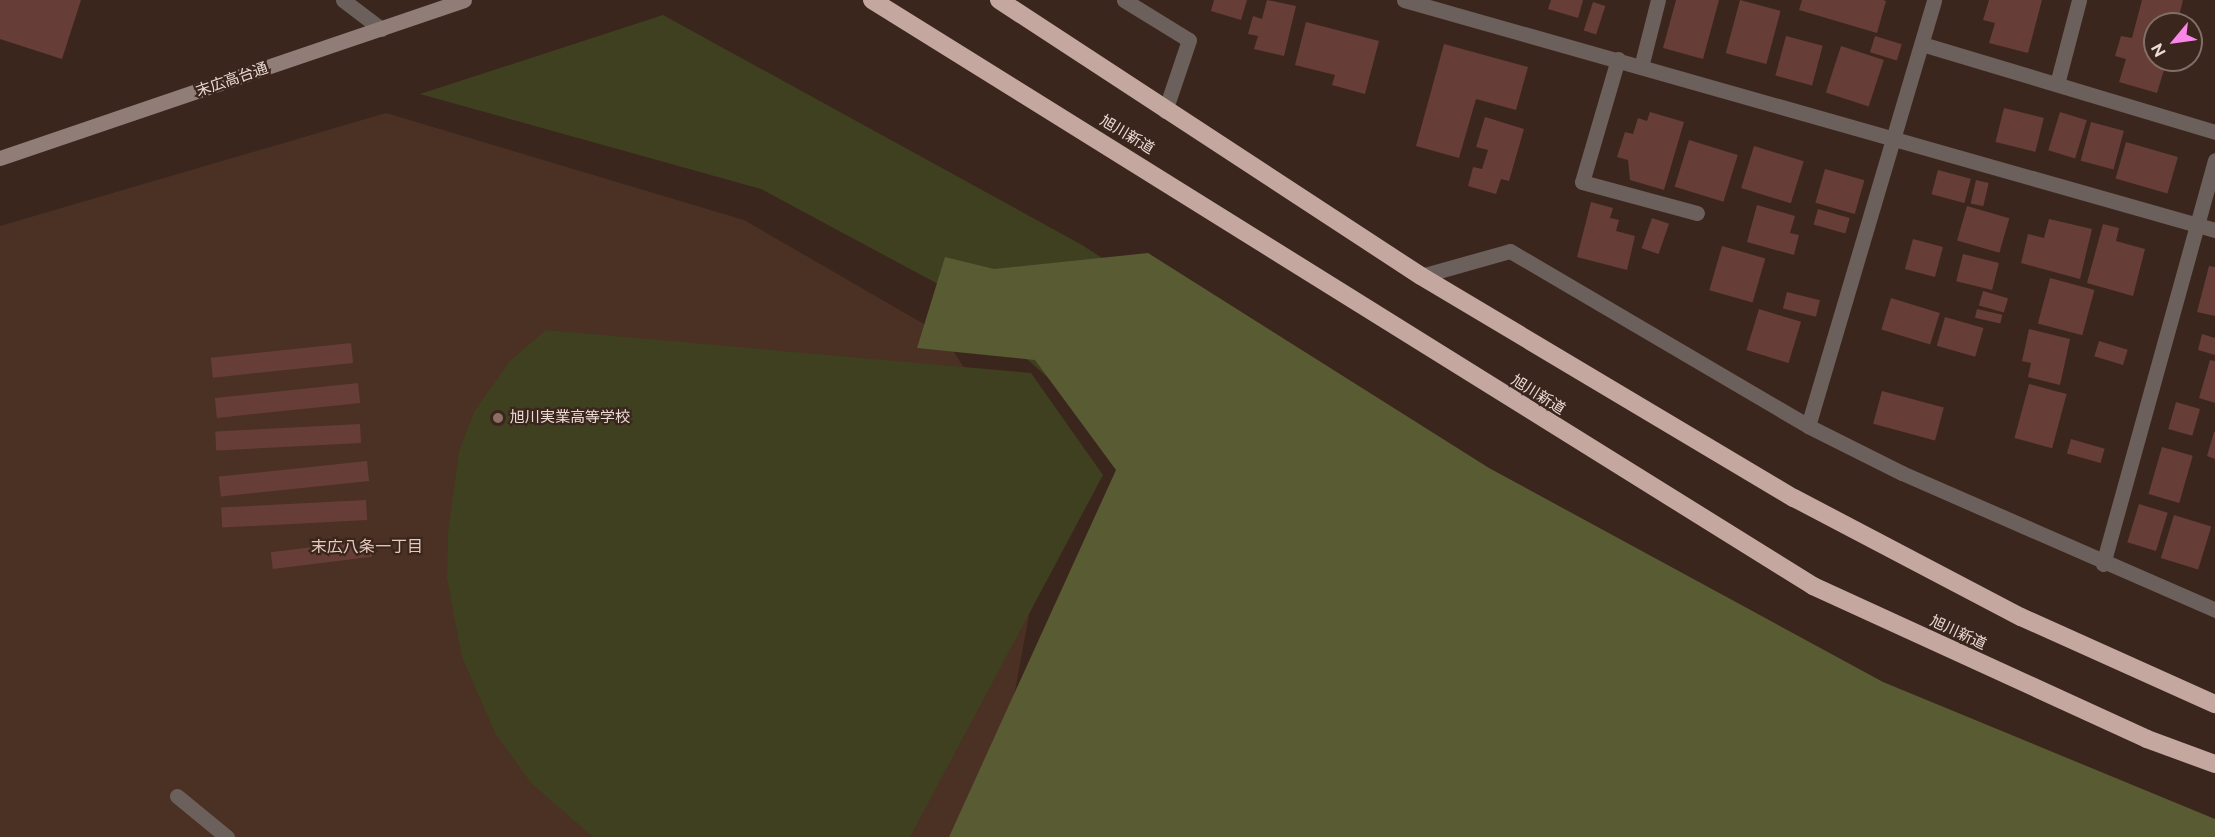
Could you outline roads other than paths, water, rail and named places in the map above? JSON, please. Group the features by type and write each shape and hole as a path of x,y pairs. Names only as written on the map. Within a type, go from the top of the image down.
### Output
{"highway":[{"name":"旭川新道","path":"872,0 1812,586 2147,740 2215,764"},
{"path":"999,0 1165,111 1421,276 1794,498 2021,617 2215,704"}],"street":[{"path":"343,0 381,29"},
{"name":"末広高台通","path":"0,158 464,0"},
{"path":"1124,0 1189,40 1165,111"},
{"path":"1404,0 2215,230"},
{"path":"1641,67 1658,0"},
{"path":"1808,426 1897,139 1934,0"},
{"path":"2057,84 2079,0"},
{"path":"1922,44 2215,132"},
{"path":"1618,59 1582,182 1697,213"},
{"path":"2103,564 2195,225 2215,160"},
{"path":"1421,276 1510,250 1808,426 2103,564 2215,610"},
{"path":"177,796 226,837"}],"place":[{"name":"旭川実業高等学校","path":"498,418"}],"district":[{"name":"末広八条一丁目","path":"367,547"}]}
